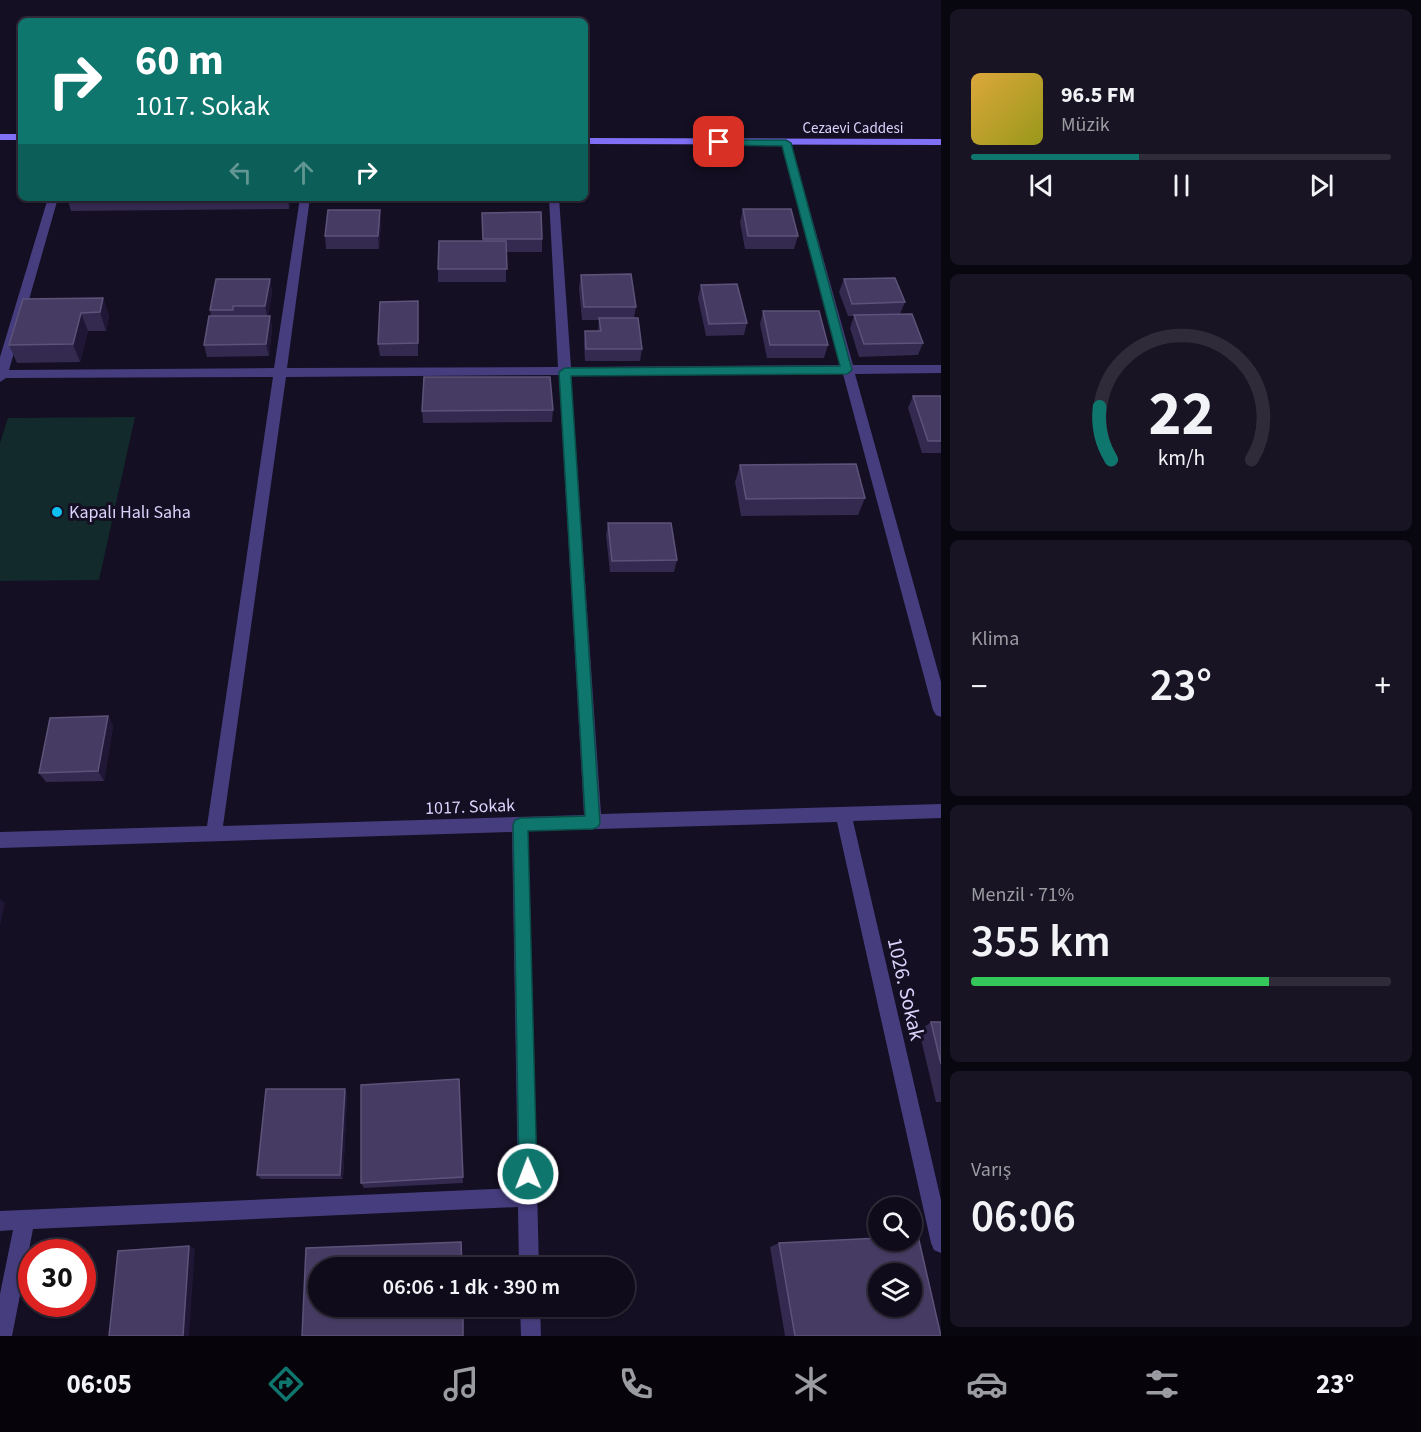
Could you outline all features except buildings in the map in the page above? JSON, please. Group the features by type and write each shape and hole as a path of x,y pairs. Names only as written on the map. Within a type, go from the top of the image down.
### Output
{"street":[{"path":"0,137 18,137"},
{"name":"Cezaevi Caddesi","path":"588,141 941,142"},
{"path":"786,143 941,710"},
{"path":"52,201 1,376 941,369"},
{"path":"214,834 278,373 305,201"},
{"path":"554,201 593,823"},
{"name":"1017. Sokak","path":"0,840 941,811"},
{"name":"1026. Sokak","path":"843,814 941,1244"},
{"path":"520,825 530,1257"},
{"path":"0,1221 528,1197"},
{"path":"2,1336 25,1220"},
{"path":"530,1317 531,1336"}],"green space":[{"name":"Kapalı Halı Saha","path":"135,417 99,580 0,581 0,443 8,418"}],"place":[{"name":"Kapalı Halı Saha","path":"57,512"}],"route":[{"path":"528,1174 520,825 593,823 565,372 847,370 786,143 719,142"}]}
